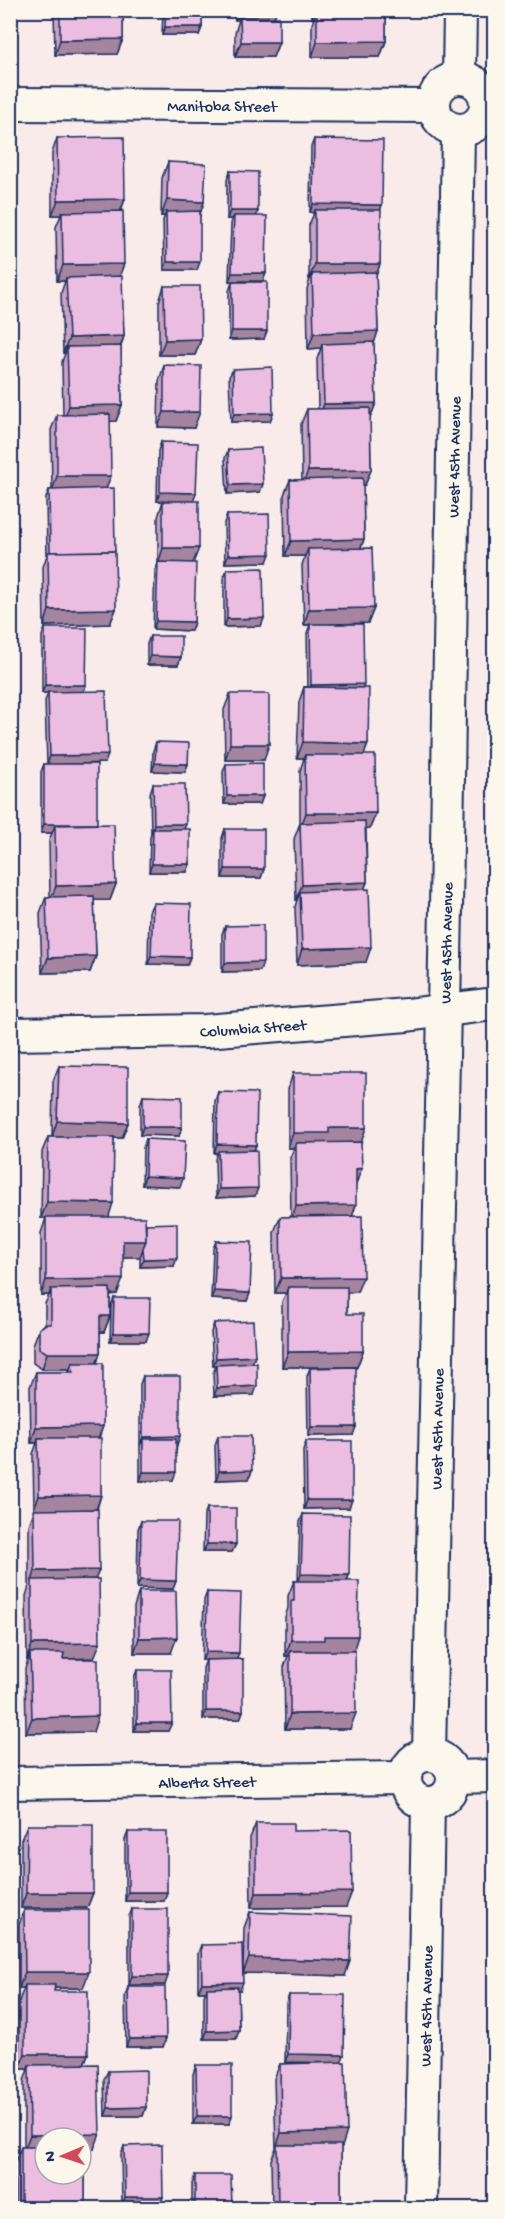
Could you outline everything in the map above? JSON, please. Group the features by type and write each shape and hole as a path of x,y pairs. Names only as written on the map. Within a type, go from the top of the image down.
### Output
{"street":[{"path":"459,78 460,10"},
{"path":"459,78 475,83 490,105 481,121 474,127 458,131 450,129 438,120 434,106 438,90 451,79 459,78"},
{"name":"Manitoba Street","path":"10,104 434,106"},
{"name":"West 45th Avenue","path":"429,1755 458,131"},
{"name":"Columbia Street","path":"10,1034 205,1031 407,1015 495,1004"},
{"path":"429,1755 442,1759 453,1777 448,1792 443,1798 428,1803 414,1798 404,1778 409,1764 414,1759 429,1755"},
{"path":"453,1777 495,1776"},
{"name":"Alberta Street","path":"10,1783 404,1778"},
{"name":"West 45th Avenue","path":"422,2208 428,1803"}],"building":[{"path":"60,10 123,10 123,39 60,40"},
{"path":"166,10 202,10 202,27 165,27"},
{"path":"317,10 386,10 386,41 317,42"},
{"path":"240,17 279,17 279,42 241,42"},
{"path":"124,137 125,199 58,200 57,138"},
{"path":"314,139 383,140 382,205 313,204"},
{"path":"168,162 206,164 204,202 167,200"},
{"path":"230,171 258,172 258,211 230,211"},
{"path":"315,210 381,210 380,264 315,264"},
{"path":"123,211 124,264 63,265 62,212"},
{"path":"200,211 200,262 167,262 166,212"},
{"path":"234,216 267,216 266,273 232,273"},
{"path":"376,272 378,331 314,333 312,274"},
{"path":"122,276 124,336 69,338 66,278"},
{"path":"232,282 267,282 267,331 232,331"},
{"path":"164,286 200,286 201,339 165,340"},
{"path":"374,342 376,403 324,404 322,344"},
{"path":"121,346 122,405 69,406 67,347"},
{"path":"164,365 201,366 200,412 164,412"},
{"path":"272,367 273,413 234,414 233,369"},
{"path":"370,408 371,470 308,471 307,409"},
{"path":"110,414 111,476 57,476 57,415"},
{"path":"161,442 198,443 196,493 160,492"},
{"path":"261,448 263,484 230,485 228,450"},
{"path":"363,478 364,539 291,541 290,480"},
{"path":"114,488 115,551 50,552 49,490"},
{"path":"163,501 199,501 199,548 163,548"},
{"path":"269,514 270,554 228,555 227,515"},
{"path":"372,548 374,608 309,609 308,549"},
{"path":"115,551 116,609 49,610 48,552"},
{"path":"158,562 196,563 194,622 156,621"},
{"path":"263,568 264,618 227,619 227,569"},
{"path":"310,624 363,624 364,684 311,685"},
{"path":"45,628 87,628 86,685 45,685"},
{"path":"150,636 181,636 181,657 150,656"},
{"path":"304,687 369,688 368,744 303,742"},
{"path":"106,691 108,755 50,756 48,692"},
{"path":"230,694 269,694 269,744 230,744"},
{"path":"156,742 189,743 188,764 155,763"},
{"path":"305,755 375,755 376,813 306,813"},
{"path":"263,763 263,796 227,796 226,764"},
{"path":"44,764 97,764 97,824 44,824"},
{"path":"153,784 185,784 186,824 154,824"},
{"path":"365,821 367,882 302,885 300,823"},
{"path":"114,824 116,884 56,886 55,825"},
{"path":"153,829 190,829 190,864 152,864"},
{"path":"225,829 264,829 264,869 225,869"},
{"path":"369,889 371,947 302,949 300,892"},
{"path":"94,896 96,956 48,958 46,897"},
{"path":"153,903 191,904 190,957 151,956"},
{"path":"263,925 263,962 225,963 225,926"},
{"path":"59,1066 128,1067 128,1123 57,1121"},
{"path":"293,1073 366,1073 366,1128 329,1128 329,1133 293,1133"},
{"path":"218,1092 257,1093 256,1145 217,1144"},
{"path":"143,1096 182,1097 182,1127 143,1127"},
{"path":"48,1137 114,1137 113,1203 47,1202"},
{"path":"146,1139 185,1141 183,1178 145,1176"},
{"path":"361,1142 362,1168 356,1169 356,1205 296,1206 296,1143"},
{"path":"257,1150 258,1188 219,1189 218,1151"},
{"path":"362,1216 363,1277 281,1278 280,1217"},
{"path":"46,1217 145,1217 146,1241 123,1241 123,1279 46,1280"},
{"path":"177,1223 177,1258 144,1259 146,1224"},
{"path":"216,1241 252,1242 250,1293 214,1291"},
{"path":"288,1287 347,1287 347,1314 363,1314 363,1351 288,1352"},
{"path":"110,1288 110,1316 100,1316 100,1353 47,1353 39,1348 39,1329 46,1324 51,1324 51,1289"},
{"path":"114,1298 150,1298 149,1333 113,1333"},
{"path":"253,1321 255,1356 216,1358 214,1323"},
{"path":"72,1363 103,1363 103,1426 36,1427 36,1372 73,1372"},
{"path":"257,1363 257,1386 217,1388 216,1365"},
{"path":"356,1367 356,1427 311,1427 310,1368"},
{"path":"143,1376 180,1376 180,1436 143,1437"},
{"path":"218,1436 251,1436 252,1470 219,1471"},
{"path":"38,1438 101,1438 101,1495 39,1496"},
{"path":"143,1439 176,1439 176,1472 143,1472"},
{"path":"306,1441 352,1441 352,1500 307,1500"},
{"path":"207,1508 236,1508 236,1544 207,1544"},
{"path":"98,1509 99,1570 35,1571 34,1510"},
{"path":"303,1514 350,1515 349,1575 301,1574"},
{"path":"141,1521 178,1521 176,1581 140,1580"},
{"path":"99,1579 100,1643 32,1644 32,1580"},
{"path":"294,1581 359,1581 358,1636 324,1636 324,1640 291,1640 291,1601 294,1601"},
{"path":"139,1591 176,1591 177,1637 139,1638"},
{"path":"207,1592 241,1593 239,1653 206,1652"},
{"path":"290,1651 355,1651 356,1713 290,1714"},
{"path":"30,1653 64,1653 63,1659 98,1659 98,1716 32,1718"},
{"path":"243,1659 243,1711 206,1711 206,1660"},
{"path":"137,1670 171,1670 172,1723 137,1723"},
{"path":"256,1823 293,1823 293,1831 351,1830 352,1892 256,1893"},
{"path":"27,1825 93,1825 93,1893 26,1893"},
{"path":"128,1832 167,1832 167,1892 128,1892"},
{"path":"132,1909 168,1909 168,1976 132,1976"},
{"path":"24,1910 89,1910 89,1972 25,1972"},
{"path":"250,1912 352,1916 350,1961 249,1958"},
{"path":"242,1944 243,1982 202,1983 201,1945"},
{"path":"25,1985 55,1985 54,1991 88,1991 88,2054 25,2054"},
{"path":"128,1987 165,1987 166,2038 129,2039"},
{"path":"238,1987 239,2030 207,2031 207,1988"},
{"path":"289,1995 345,1995 344,2055 288,2054"},
{"path":"345,2062 347,2131 281,2133 280,2064"},
{"path":"98,2064 100,2134 93,2134 93,2126 33,2126 33,2135 30,2135 29,2065"},
{"path":"196,2065 232,2065 232,2116 197,2116"},
{"path":"146,2070 146,2107 108,2108 108,2071"},
{"path":"162,2145 163,2197 125,2197 124,2146"},
{"path":"277,2145 341,2145 341,2208 278,2208"},
{"path":"21,2147 33,2147 33,2186 85,2186 85,2208 21,2208"},
{"path":"195,2175 231,2175 232,2208 195,2208"}]}
